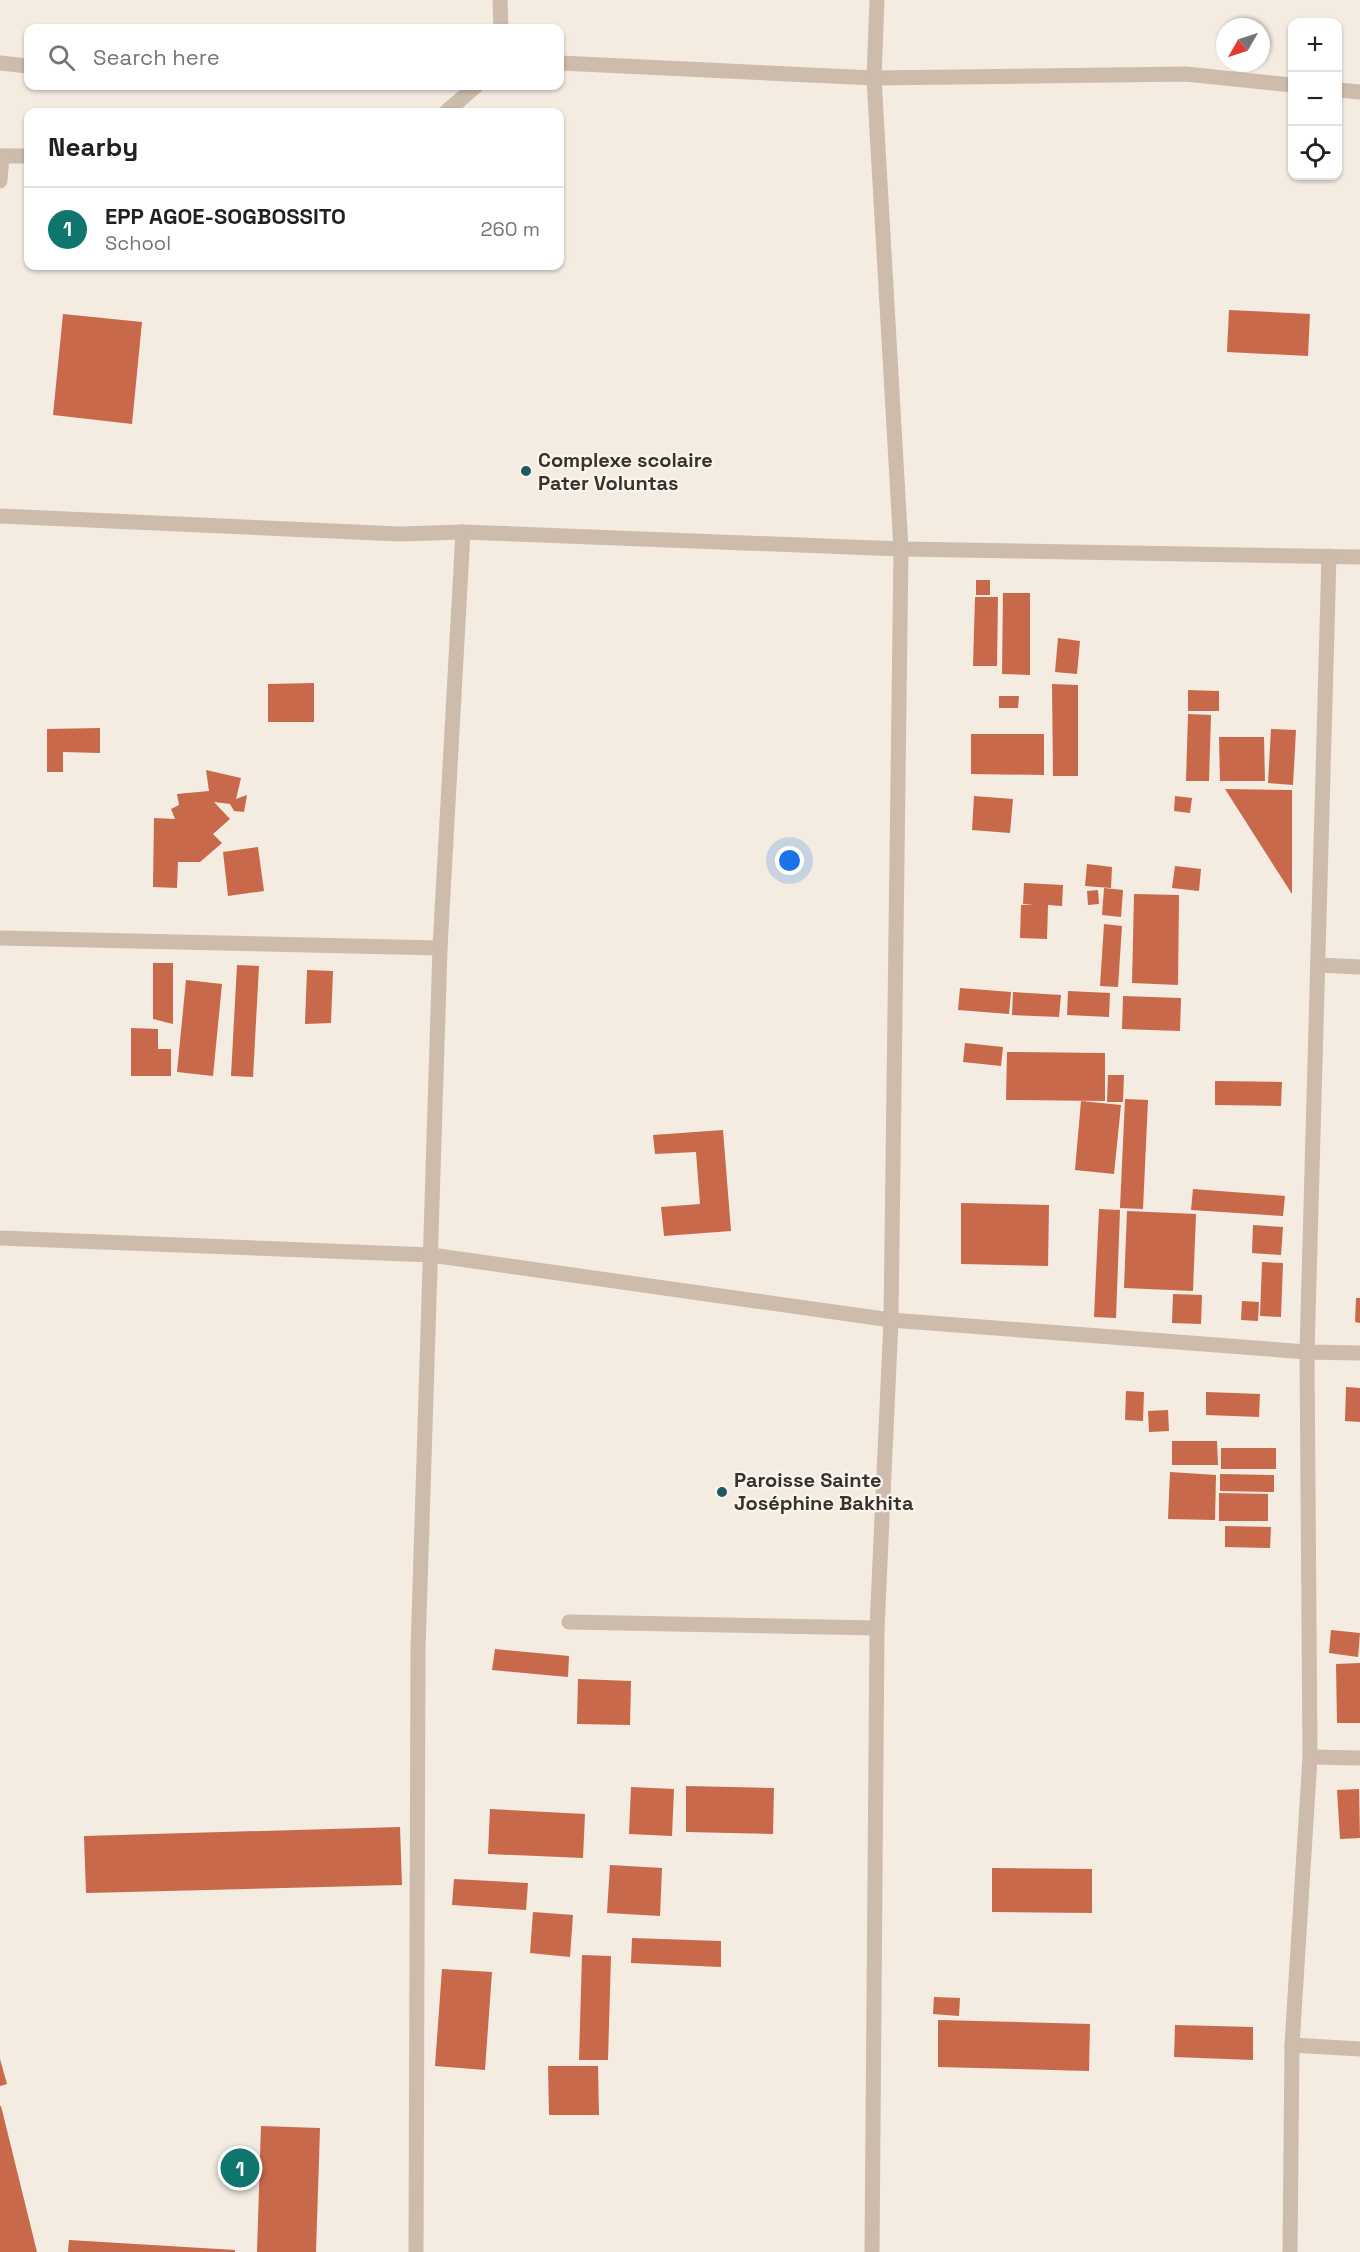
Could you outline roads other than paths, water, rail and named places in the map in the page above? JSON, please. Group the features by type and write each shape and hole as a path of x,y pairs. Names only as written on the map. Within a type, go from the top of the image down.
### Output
{"street":[{"path":"500,0 501,24"},
{"path":"872,2252 877,1628 891,1320 901,549 874,78 877,0"},
{"path":"0,63 24,66"},
{"path":"564,63 874,78 1186,74 1288,84"},
{"path":"451,108 471,90"},
{"path":"1342,90 1360,92"},
{"path":"0,181 1,156 24,156"},
{"path":"0,516 400,534 462,532 901,549 1360,557"},
{"path":"416,2252 418,1651 440,948 462,532"},
{"path":"1290,2252 1292,2046 1310,1757 1306,1352 1329,556"},
{"path":"0,938 440,948"},
{"path":"1318,965 1360,967"},
{"path":"0,1238 431,1255 891,1320 1306,1352 1360,1353"},
{"path":"569,1622 877,1628"},
{"path":"1310,1757 1360,1758"},
{"path":"1292,2046 1360,2049"}],"place":[{"name":"Complexe scolaire Pater Voluntas","path":"526,471"},
{"name":"Paroisse Sainte Joséphine Bakhita","path":"722,1492"},
{"name":"EPP AGOE-SOGBOSSITO","path":"240,2168"}]}
